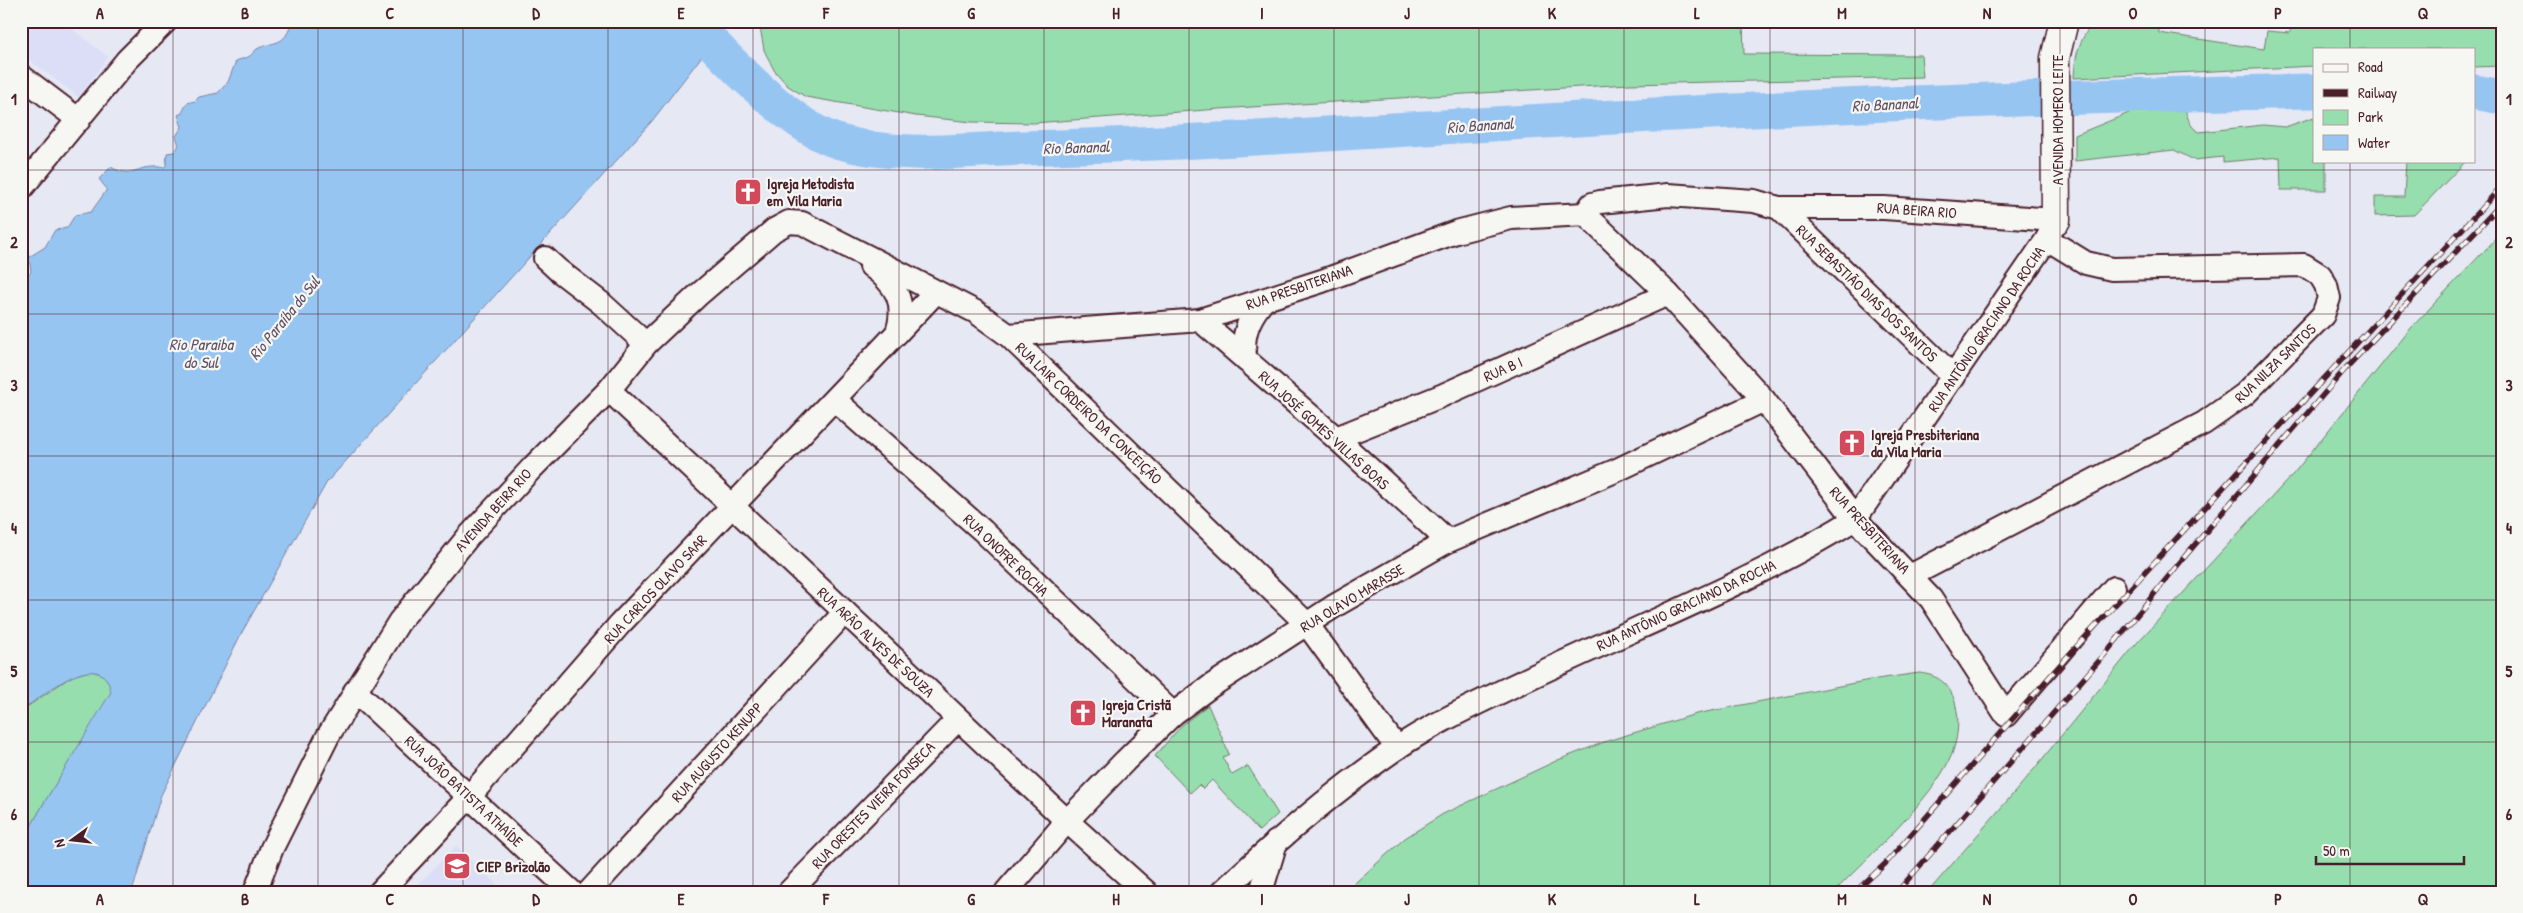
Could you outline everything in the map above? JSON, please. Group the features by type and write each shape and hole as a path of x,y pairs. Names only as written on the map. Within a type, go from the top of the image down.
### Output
{"street":[{"name":"AVENIDA HOMERO LEITE","path":"2051,230 2057,181 2055,58 2064,21"},
{"path":"21,188 79,120 154,24"},
{"path":"21,76 79,120"},
{"name":"RUA PRESBITERIANA","path":"1585,214 1592,204 1600,202 1668,195 1754,200 1779,208"},
{"name":"RUA BEIRA RIO","path":"1779,208 1884,208 2051,230"},
{"name":"RUA SEBASTIÃO DIAS DOS SANTOS","path":"1779,208 1954,377"},
{"name":"RUA PRESBITERIANA","path":"1008,335 1200,320 1322,281 1456,232 1511,218 1585,214 1668,294 1764,400 1855,518 1931,599 2006,715 2114,588"},
{"name":"AVENIDA BEIRA RIO","path":"255,892 272,848 298,792 355,691 399,622 456,551 532,468 609,390 646,344 732,265 782,225 789,222 802,223 824,234"},
{"name":"RUA ANTÔNIO GRACIANO DA ROCHA","path":"1222,892 1276,840 1330,797 1397,748 1478,703 1574,656 1719,593 1814,544 1855,518 1954,377 2051,230"},
{"name":"RUA NILZA SANTOS","path":"1910,576 2204,423 2245,394 2318,321 2328,303 2328,291 2323,279 2316,271 2304,265 2112,269 2086,263 2051,230"},
{"path":"824,234 879,272 891,283 902,309 897,333"},
{"name":"RUA LAIR CORDEIRO DA CONCEIÇÃO","path":"824,234 976,312 1008,335 1307,624 1397,748"},
{"path":"545,258 601,303 646,344"},
{"name":"RUA CARLOS OLAVO SAAR","path":"380,892 469,797 620,624 733,508 936,292"},
{"name":"RUA B I","path":"1336,438 1458,388 1668,294"},
{"path":"1246,360 1243,345 1250,319 1264,300"},
{"name":"RUA JOSÉ GOMES VILLAS BOAS","path":"1200,320 1336,438 1448,541"},
{"name":"RUA ARÃO ALVES DE SOUZA","path":"609,390 958,720 1146,892"},
{"name":"RUA ONOFRE ROCHA","path":"835,400 983,531 1173,714"},
{"name":"RUA OLAVO MARASSE","path":"1006,892 1067,821 1173,714 1210,686 1379,579 1448,541 1615,471 1764,400"},
{"name":"RUA AUGUSTO KENUPP","path":"589,892 845,612"},
{"name":"RUA JOÃO BATISTA ATHAÍDE","path":"355,691 572,892"},
{"name":"RUA ORESTES VIEIRA FONSECA","path":"790,892 958,720"},
{"path":"1261,892 1276,840"}],"shaded area":[{"path":"21,21 62,21 108,57 79,97 21,54"},
{"name":"CIEP Brizolão","path":"456,846 505,892 421,892 416,887"}],"green space":[{"path":"759,21 1743,21 1744,54 1921,55 1923,77 1629,84 1219,109 1033,123 972,122 916,116 806,97 788,86 774,70 764,50"},
{"path":"2094,21 2159,21 2159,33 2264,49 2267,31 2290,33 2291,21 2502,21 2502,66 2476,67 2476,48 2313,48 2313,66 2074,78 2075,62 2085,35"},
{"path":"2176,98 2183,105 2191,125 2199,132 2263,125 2285,127 2313,117 2313,162 2326,162 2326,190 2281,190 2280,157 2223,162 2223,157 2194,160 2174,150 2075,161 2075,135 2151,104"},
{"path":"2406,162 2465,162 2414,215 2375,216 2375,197 2404,197"},
{"path":"2502,232 2502,892 1928,892 2026,779 2136,644 2294,473 2412,327"},
{"path":"90,671 106,678 112,693 21,844 21,711 72,676"},
{"path":"1919,673 1942,681 1953,695 1958,721 1956,741 1952,754 1931,789 1916,807 1834,892 1345,892 1405,838 1443,814 1558,760 1607,741 1696,714 1870,680"},
{"path":"1208,705 1229,754 1223,758 1232,775 1248,766 1278,814 1259,831 1212,780 1203,789 1199,785 1190,793 1155,756 1182,725"}],"water":[{"name":"Rio Paraiba do Sul","path":"292,21 729,21 652,121 327,482 241,634 161,795 132,892 21,892 21,844 111,692 105,678 96,672 84,673 56,685 21,711 21,303 28,291 23,281 31,272 29,257 45,247 55,230 67,228 75,215 91,212 106,191 106,188 99,179 111,167 128,172 148,167 166,166 167,153 174,152 178,146 176,136 182,127 178,115 182,113 187,103 195,101 199,97 218,93 228,82 236,61 249,56 263,46 278,42 286,36"}],"waterway":[{"name":"Rio Bananal","path":"692,21 741,72 781,108 802,123 822,135 840,142 862,147 908,152 1191,142 1836,106 2313,91"},
{"name":"Rio Bananal","path":"2476,92 2502,97"}],"railway":[{"path":"1855,892 1886,863 2066,658 2502,186"},
{"path":"1897,892 2105,654 2186,555 2346,368 2502,203"}],"place":[{"name":"Igreja Metodista em Vila Maria","path":"748,192"},
{"name":"Igreja Presbiteriana da Vila Maria","path":"1852,443"},
{"name":"Igreja Cristã Maranata","path":"1083,713"},
{"name":"CIEP Brizolão","path":"457,866"}],"water label":[{"name":"Rio Paraíba do Sul","path":"284,318"}]}
